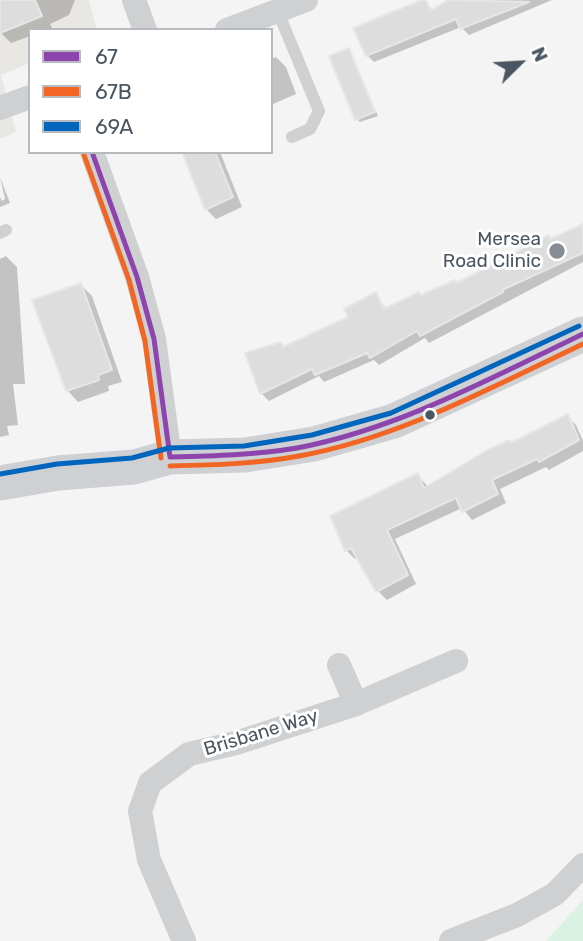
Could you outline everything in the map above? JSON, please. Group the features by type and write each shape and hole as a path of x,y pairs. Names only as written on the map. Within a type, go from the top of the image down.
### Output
{"main road":[{"path":"0,483 58,473 134,467 170,457 245,455 314,444 381,425 583,334"}],"street":[{"path":"134,0 144,28"},
{"path":"233,28 306,0"},
{"path":"0,108 28,98"},
{"path":"93,154 136,277 154,339 170,457"},
{"name":"Brisbane Way","path":"184,941 149,860 140,811 150,782 189,754 236,743 356,704 456,661"},
{"path":"339,665 356,704"},
{"path":"451,941 487,934 555,894 583,865"}],"lane":[{"path":"278,12 319,111 310,129 292,137"}],"shaded area":[{"path":"0,0 89,0 96,28 28,28 28,64 1,75 16,132 0,139"}],"green space":[{"path":"583,900 583,941 546,941"}],"building":[{"path":"0,0 35,0 42,16 0,33"},
{"path":"426,0 430,11 448,0 529,2 460,29 456,19 366,56 353,28"},
{"path":"349,48 375,112 355,120 329,56"},
{"path":"183,154 216,154 233,197 205,210"},
{"path":"583,224 583,253 502,290 503,292 420,336 417,331 370,358 367,353 315,375 312,369 260,394 245,353 281,342 283,347 348,317 344,309 376,292 384,309 419,292 421,295 455,280 457,283 549,235 551,239"},
{"path":"81,283 112,370 98,375 99,380 66,391 32,300"},
{"path":"568,414 579,440 539,462 537,459 492,480 498,494 462,512 456,498 387,530 408,575 376,592 351,548 345,551 330,516 418,473 424,488 489,449 510,440 511,443"}],"transit line":[{"name":"67","path":"93,154 137,277 154,339 170,457"},
{"name":"67B","path":"84,155 129,280 145,341 161,458"},
{"name":"69A","path":"0,474 57,464 132,458 169,448 244,446 312,435 391,413 579,326"},
{"name":"67","path":"170,457 265,452 335,439 408,415 583,334"},
{"name":"67B","path":"170,466 267,461 336,448 409,424 480,394 583,344"}],"place":[{"name":"Mersea Road Clinic","path":"557,251"}]}
